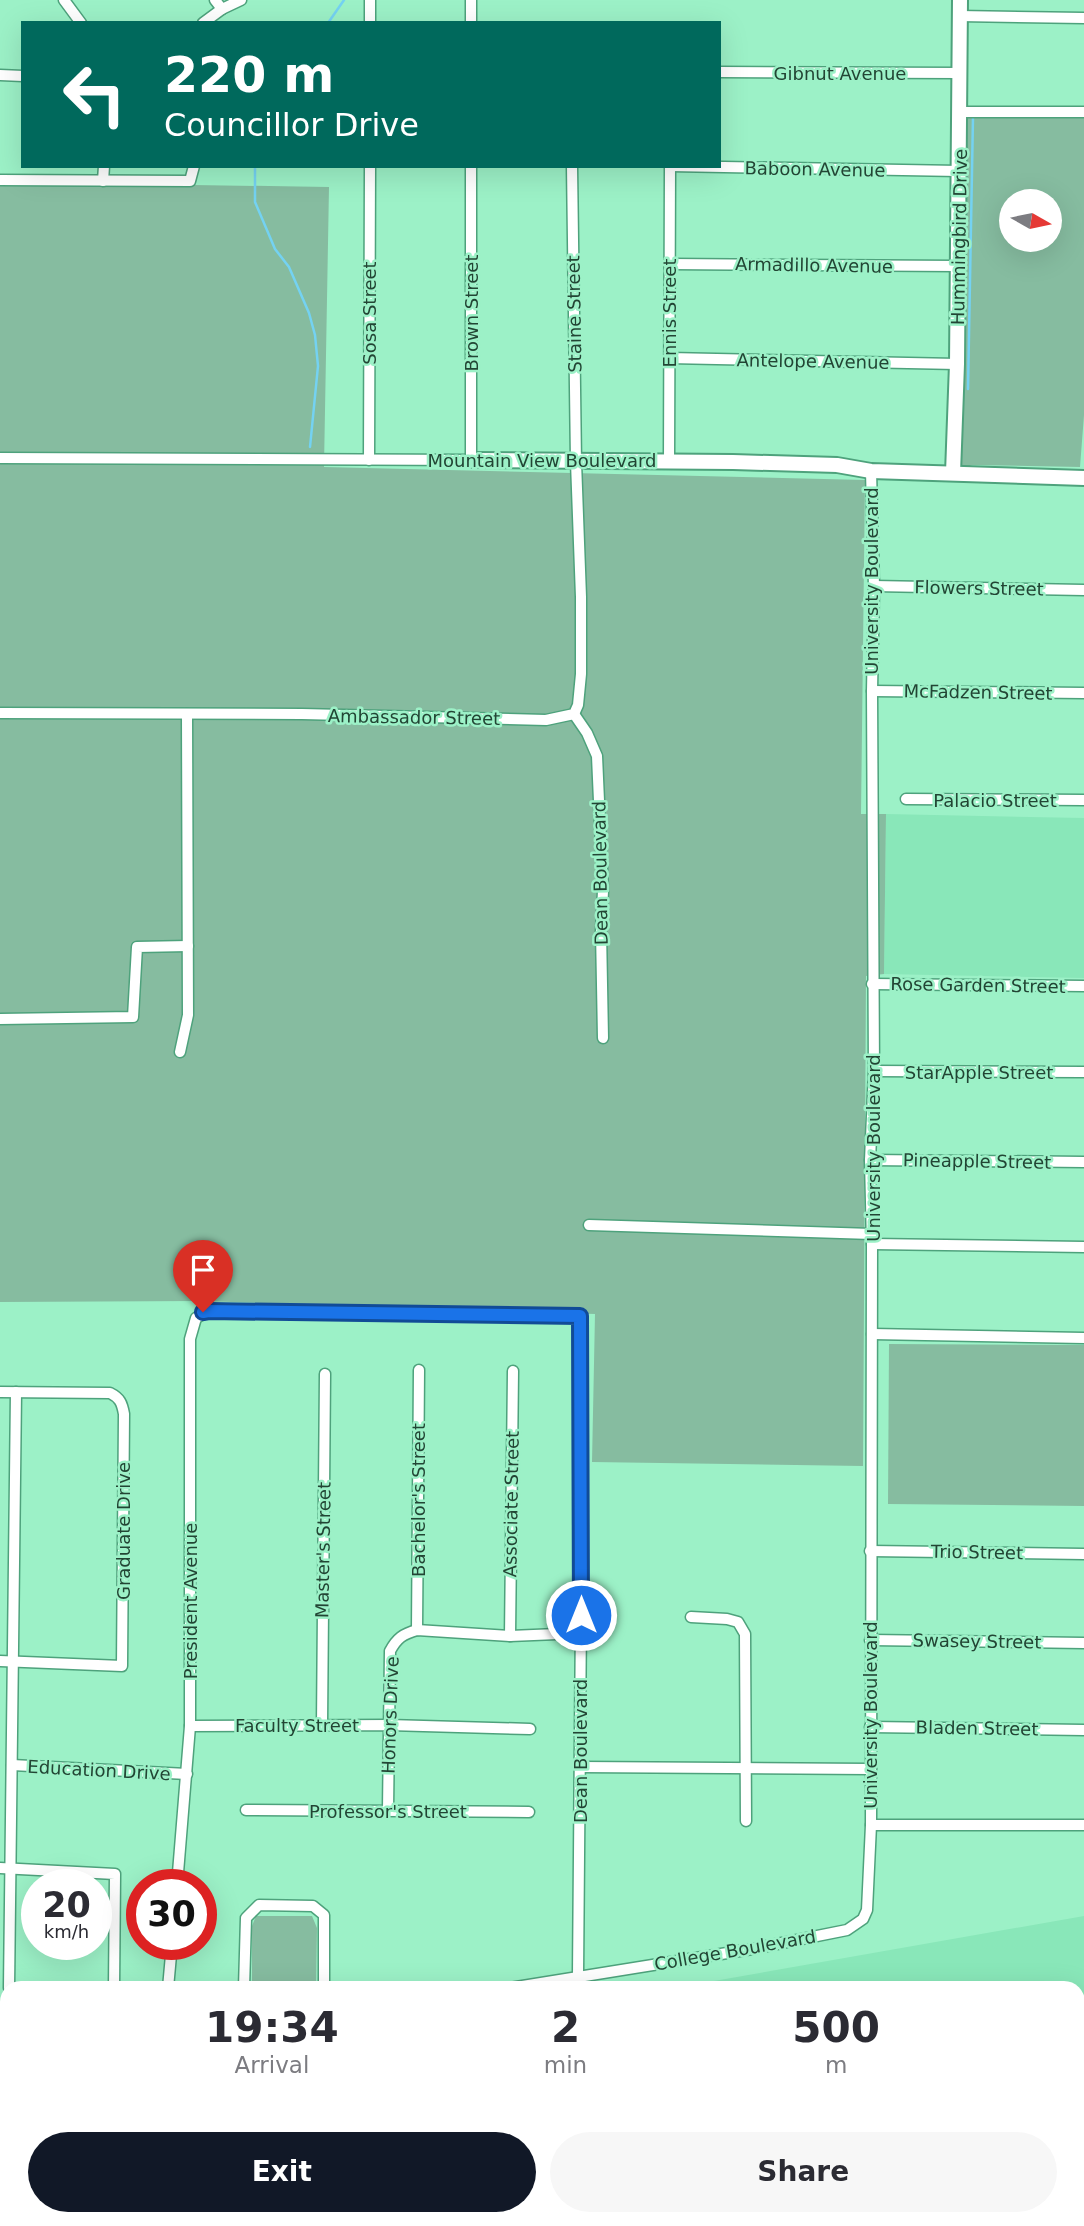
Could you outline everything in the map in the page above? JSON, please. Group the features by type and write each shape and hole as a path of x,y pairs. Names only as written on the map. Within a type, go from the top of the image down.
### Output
{"street":[{"path":"64,0 80,21"},
{"path":"205,21 219,4 241,0"},
{"path":"370,0 370,21"},
{"path":"471,0 471,21"},
{"name":"Hummingbird Drive","path":"953,473 957,364 960,0"},
{"path":"959,16 1084,19"},
{"name":"Gibnut Avenue","path":"721,72 960,73"},
{"path":"0,75 21,76"},
{"path":"960,112 1084,112"},
{"name":"Baboon Avenue","path":"721,167 959,171"},
{"path":"103,181 104,168"},
{"path":"0,180 190,181 193,168"},
{"name":"Sosa Street","path":"369,460 370,168"},
{"name":"Brown Street","path":"471,168 471,460"},
{"name":"Staine Street","path":"572,168 576,463"},
{"name":"Ennis Street","path":"669,461 670,168"},
{"name":"Armadillo Avenue","path":"670,264 958,266"},
{"name":"Antelope Avenue","path":"669,358 957,364"},
{"name":"Mountain View Boulevard","path":"0,458 576,463 669,461 837,465 871,471 1084,478"},
{"path":"574,715 578,705 581,610 576,463"},
{"name":"University Boulevard","path":"871,471 874,586 874,1071 870,1160 871,1825"},
{"name":"Flowers Street","path":"874,586 1084,590"},
{"name":"McFadzen Street","path":"872,691 1084,693"},
{"name":"Ambassador Street","path":"0,713 187,713 546,720 574,715"},
{"path":"180,1052 188,1015 187,713"},
{"name":"Dean Boulevard","path":"574,715 587,733 597,756 603,891 603,1038"},
{"name":"Palacio Street","path":"906,799 1084,800"},
{"path":"0,1019 133,1017 137,947 188,946"},
{"name":"Rose Garden Street","path":"872,984 1084,986"},
{"name":"StarApple Street","path":"874,1071 1084,1072"},
{"name":"Pineapple Street","path":"870,1160 1084,1162"},
{"path":"589,1225 1084,1248"},
{"name":"President Avenue","path":"178,1869 190,1726 190,1339 196,1318 209,1311 580,1316"},
{"name":"Dean Boulevard","path":"578,1976 580,1316"},
{"path":"872,1334 1084,1338"},
{"name":"Bachelor's Street","path":"417,1630 419,1370"},
{"name":"Associate Street","path":"510,1636 513,1371"},
{"name":"Master's Street","path":"321,1726 325,1374"},
{"path":"0,1391 16,1392 9,1981"},
{"name":"Graduate Drive","path":"13,1662 122,1666 122,1404 118,1396 99,1392 16,1392"},
{"name":"Trio Street","path":"870,1551 1084,1554"},
{"path":"691,1618 738,1622 745,1634 746,1821"},
{"path":"417,1630 510,1636 581,1633"},
{"name":"Honors Drive","path":"388,1810 390,1651 396,1640 417,1630"},
{"name":"Swasey Street","path":"870,1640 1084,1643"},
{"path":"0,1661 13,1662"},
{"name":"Faculty Street","path":"190,1726 389,1725 530,1728"},
{"name":"Bladen Street","path":"870,1727 1084,1730"},
{"name":"Education Drive","path":"12,1765 187,1774"},
{"path":"580,1767 870,1769"},
{"name":"Professor's Street","path":"246,1810 529,1812"},
{"path":"871,1825 1084,1825"},
{"name":"College Boulevard","path":"550,1981 752,1948 856,1926 867,1910 871,1825"},
{"path":"0,1868 115,1874 114,1981"},
{"path":"243,1981 246,1918 259,1905 313,1906 324,1915 324,1981"},
{"path":"169,1981 171,1960"}],"shaded area":[{"path":"960,112 1084,112 1084,415 1080,467 972,465 953,473"},
{"path":"0,182 329,187 324,467 865,480 861,814 886,814 884,974 866,976 863,1466 592,1462 595,1314 199,1301 0,1302"},
{"path":"886,814 1084,818 1084,978 884,974"},
{"path":"889,1344 1084,1345 1084,1506 888,1504"},
{"path":"256,1916 312,1916 317,1928 316,1981 252,1981 252,1926"},
{"path":"1084,1916 1084,1981 714,1981"}],"waterway":[{"path":"329,21 344,0"},
{"path":"968,389 973,117"},
{"path":"255,168 255,202 275,249 289,267 309,313 315,335 318,366 310,447"}],"route":[{"path":"203,1312 580,1316 581,1615"}]}
